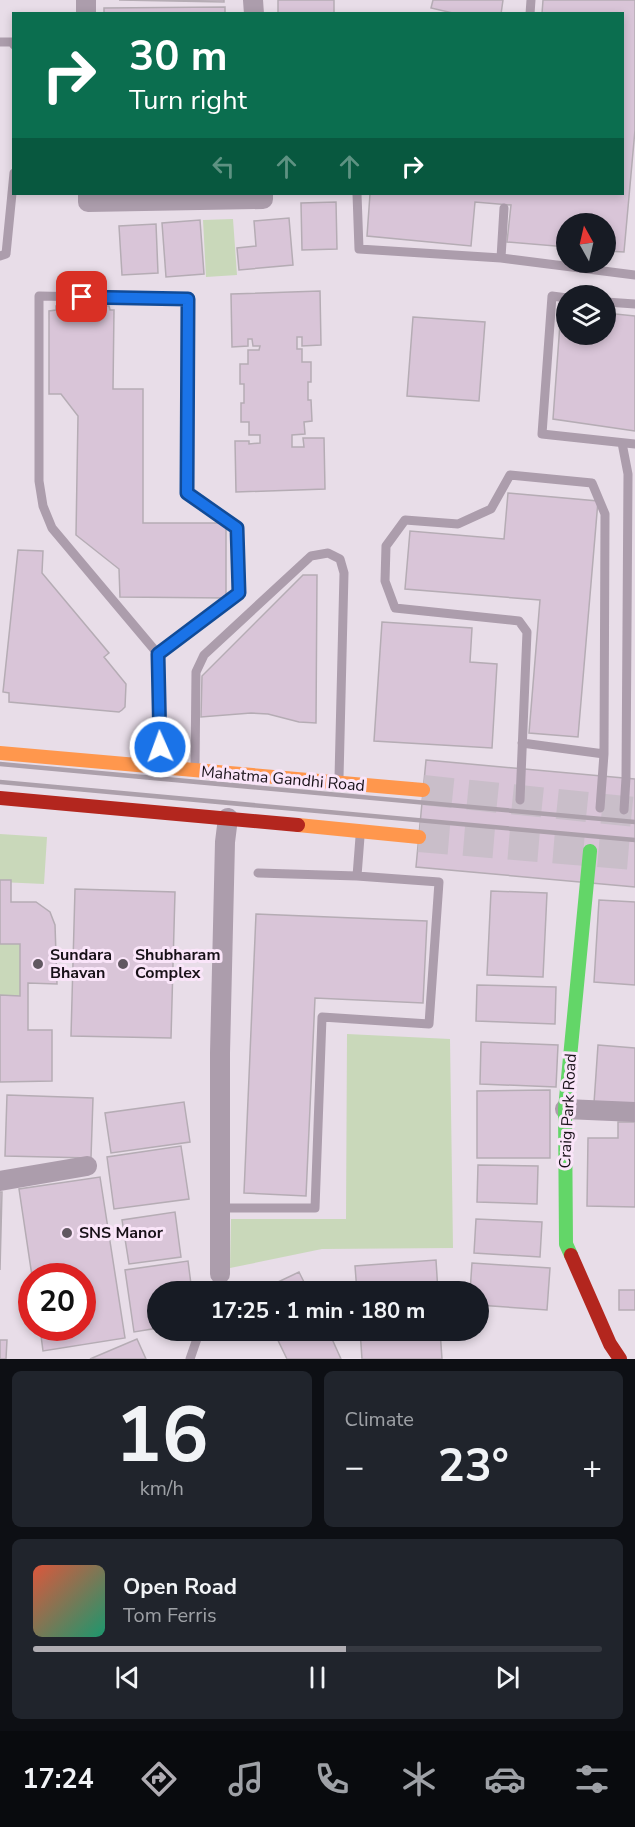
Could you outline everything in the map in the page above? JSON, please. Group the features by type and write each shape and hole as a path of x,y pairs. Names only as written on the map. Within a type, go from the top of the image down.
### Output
{"main road":[{"name":"Mahatma Gandhi Road","path":"0,753 423,790"},
{"path":"0,798 419,837"},
{"name":"Craig Park Road","path":"590,851 565,1108 566,1244 610,1344 620,1359"}],"street":[{"path":"88,195 88,202 263,200 263,195"},
{"path":"217,1281 220,1208 220,1053 225,842 228,818"},
{"path":"565,1108 635,1112"},
{"path":"0,1180 87,1166"}],"lane":[{"path":"0,256 6,254 12,193"},
{"path":"357,195 358,249 501,258 635,275"},
{"path":"501,258 504,208"},
{"path":"158,654 239,593 237,528 187,493 188,299 39,296 39,481 43,506 52,528 158,654 161,768"},
{"path":"556,297 552,296 542,434 635,444"},
{"path":"616,303 635,304"},
{"path":"622,443 628,474 624,810"},
{"path":"520,800 526,632 519,621 395,608 385,581 386,546 405,520 458,524 491,509 510,475 591,483 605,514 604,754 600,808"},
{"path":"195,771 196,672 204,655 311,556 328,553 340,558 344,573 339,783"},
{"path":"522,743 604,754"},
{"path":"357,876 361,831"},
{"path":"220,1208 315,1208 322,1017 429,1024 439,882 357,876 258,873"},
{"path":"190,1359 196,1341"}],"green space":[{"path":"233,219 237,275 206,277 203,220"},
{"path":"0,834 47,837 44,884 0,882"},
{"path":"0,944 20,944 20,996 0,995"},
{"path":"347,1034 450,1039 453,1248 322,1249 230,1268 231,1219 346,1219"}],"building":[{"path":"119,0 224,0 224,2"},
{"path":"278,0 334,0 334,12 278,12"},
{"path":"433,0 503,0 501,12 448,12 431,8"},
{"path":"543,0 635,0 635,130 624,252 616,252 616,213 556,213 556,246 507,242 511,205 475,202 471,246 367,236 370,195 624,195 624,12 542,12"},
{"path":"225,7 225,12 104,12 104,8"},
{"path":"336,202 337,249 302,250 301,203"},
{"path":"289,218 293,265 239,270 237,248 256,246 254,221"},
{"path":"200,220 204,274 166,277 162,223"},
{"path":"156,224 158,273 122,275 119,226"},
{"path":"320,291 321,345 302,346 302,337 297,337 297,349 302,349 302,362 311,362 308,400 311,400 312,421 304,422 305,434 292,435 292,447 304,447 303,438 324,438 325,489 236,492 235,441 249,441 249,444 260,443 260,435 249,435 249,422 241,422 244,384 240,384 240,364 248,364 248,350 259,350 260,346 253,346 252,339 248,339 248,346 232,347 231,294"},
{"path":"56,306 109,306 110,310 114,310 113,389 143,389 143,523 226,523 226,598 120,597 119,569 76,535 78,416 61,394 49,394 49,311 56,310"},
{"path":"616,314 635,316 635,431 553,419 558,345 616,345"},
{"path":"413,317 485,322 479,401 407,396"},
{"path":"508,493 598,501 578,737 529,733 540,600 405,589 410,531 504,539"},
{"path":"18,550 43,551 42,573 109,653 104,657 126,684 125,707 119,712 9,702 9,693 3,692"},
{"path":"303,575 317,575 316,723 251,713 201,717 202,676"},
{"path":"382,622 472,628 470,662 497,664 492,748 374,741"},
{"path":"426,760 635,779 635,887 416,867"},
{"name":"Sundara Bhavan","path":"0,880 11,880 11,902 36,902 50,912 55,925 57,984 28,983 28,1030 52,1030 52,1081 0,1082 0,995 20,996 20,944 0,944"},
{"name":"Shubharam Complex","path":"75,889 175,892 171,1038 71,1036"},
{"path":"491,891 547,893 543,977 487,975"},
{"path":"599,900 635,902 635,985 594,982"},
{"path":"256,914 427,921 423,1003 315,998 306,1196 244,1193"},
{"path":"477,985 556,987 555,1024 476,1021"},
{"path":"481,1042 558,1045 556,1087 480,1084"},
{"path":"598,1045 635,1048 635,1105 594,1103"},
{"path":"550,1090 550,1158 477,1158 477,1091"},
{"path":"7,1095 93,1098 91,1158 5,1156"},
{"path":"184,1102 190,1142 111,1153 105,1113"},
{"path":"618,1122 635,1122 635,1207 587,1206 588,1138 618,1138"},
{"path":"181,1146 189,1199 114,1209 107,1157"},
{"path":"478,1165 538,1166 537,1204 477,1202"},
{"name":"SNS Manor","path":"100,1177 125,1338 43,1351 42,1341 96,1341 96,1263 30,1263 19,1189"},
{"path":"0,1192 2,1192 0,1270"},
{"path":"175,1212 181,1257 129,1264 122,1220"},
{"path":"476,1219 542,1222 540,1257 474,1253"},
{"path":"436,1260 437,1281 356,1281 355,1266"},
{"path":"188,1261 191,1281 147,1281 147,1330 134,1332 125,1270"},
{"path":"472,1263 550,1268 547,1310 489,1306 489,1281 471,1281"},
{"path":"299,1272 304,1281 280,1281"},
{"path":"619,1290 635,1290 635,1310 619,1310"},
{"path":"137,1339 146,1359 90,1359"},
{"path":"0,1340 7,1340 6,1359 0,1359"},
{"path":"278,1341 333,1341 341,1359 287,1359"},
{"path":"361,1341 441,1341 442,1359 362,1359"}],"tunnel":[{"path":"423,790 635,812"},
{"path":"419,837 635,855"}],"railway":[{"path":"0,764 635,822"},
{"path":"0,782 635,840"}],"traffic: fast":[{"path":"571,1255 566,1244 565,1109 590,851"}],"traffic: slow":[{"path":"0,753 423,790"},
{"path":"298,825 419,837"}],"traffic: jam":[{"path":"0,798 298,825"},
{"path":"571,1255 610,1344 620,1359"}],"place":[{"name":"Sundara Bhavan","path":"38,964"},
{"name":"Shubharam Complex","path":"123,964"},
{"name":"SNS Manor","path":"67,1233"}],"route":[{"path":"82,297 188,299 187,493 237,528 239,593 158,654 160,747"}]}
